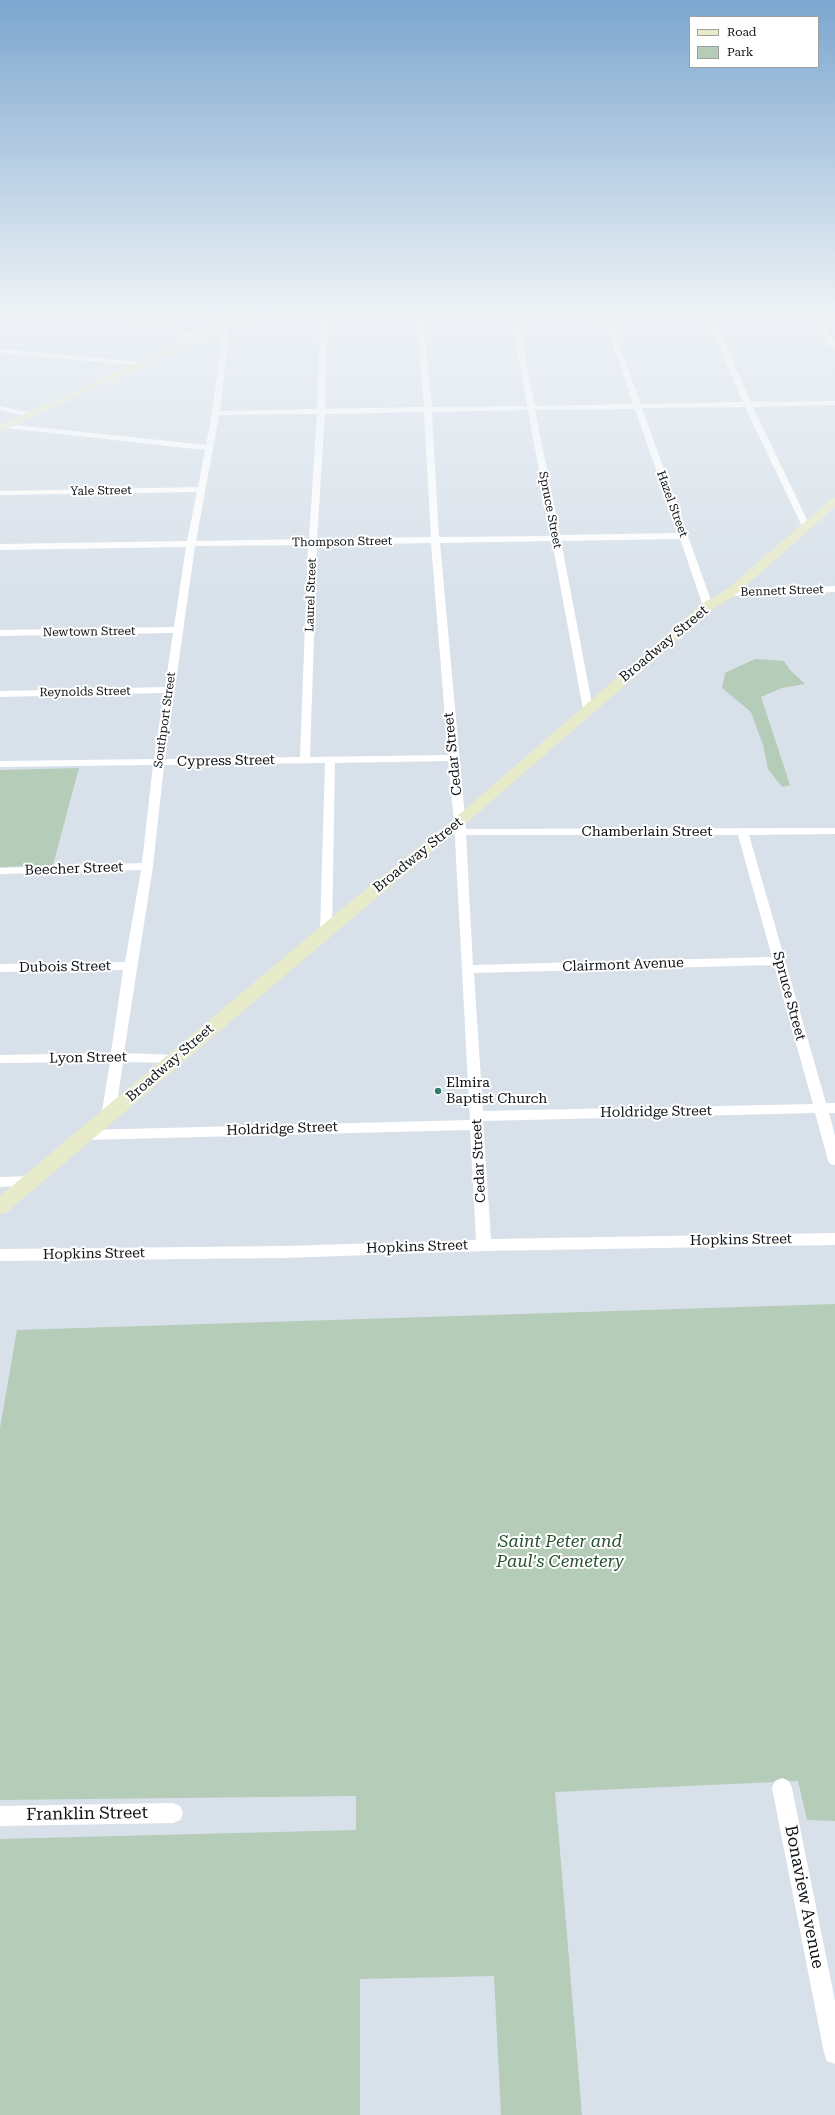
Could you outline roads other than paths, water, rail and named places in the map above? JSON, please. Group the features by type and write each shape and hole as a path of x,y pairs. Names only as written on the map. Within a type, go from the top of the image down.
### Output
{"street":[{"path":"7,410 28,415"},
{"path":"3,428 40,410"},
{"name":"Southport Street","path":"108,1117 118,1057 130,966 147,866 159,762 191,544 217,410"},
{"name":"Cedar Street","path":"428,410 434,540 452,758 460,827 484,1245"},
{"path":"216,413 443,410"},
{"name":"Spruce Street","path":"530,410 588,709"},
{"name":"Hazel Street","path":"638,410 708,606"},
{"path":"751,410 806,526"},
{"name":"Laurel Street","path":"305,760 313,542 321,412"},
{"path":"3,428 209,448"},
{"name":"Yale Street","path":"0,493 202,490"},
{"name":"Broadway Street","path":"0,1207 326,931 460,827 481,801 708,606 730,593 835,501"},
{"name":"Thompson Street","path":"0,547 683,536"},
{"name":"Bennett Street","path":"730,593 835,589"},
{"name":"Newtown Street","path":"0,633 179,630"},
{"name":"Reynolds Street","path":"0,694 170,690"},
{"name":"Cypress Street","path":"0,764 452,758"},
{"path":"326,931 330,760"},
{"name":"Chamberlain Street","path":"460,827 743,832 835,831"},
{"name":"Spruce Street","path":"743,832 835,1160"},
{"name":"Beecher Street","path":"0,871 147,866"},
{"name":"Clairmont Avenue","path":"467,969 779,961"},
{"name":"Dubois Street","path":"0,968 130,966"},
{"name":"Lyon Street","path":"0,1059 118,1057 175,1059"},
{"name":"Holdridge Street","path":"86,1135 835,1108"},
{"path":"0,1182 32,1181"},
{"name":"Hopkins Street","path":"0,1255 284,1252 484,1245 835,1239"},
{"name":"Bonaview Avenue","path":"782,1788 835,2053"},
{"name":"Franklin Street","path":"0,1816 173,1813"}],"place":[{"name":"Elmira Baptist Church","path":"438,1091"}],"park label":[{"name":"Saint Peter and Paul's Cemetery","path":"560,1552"}]}
